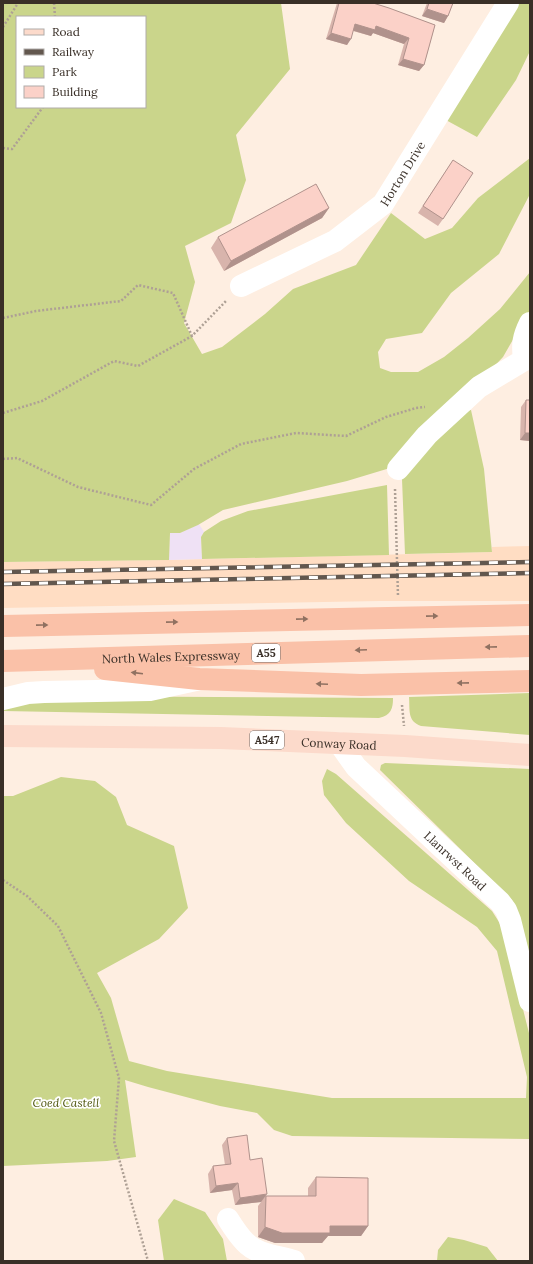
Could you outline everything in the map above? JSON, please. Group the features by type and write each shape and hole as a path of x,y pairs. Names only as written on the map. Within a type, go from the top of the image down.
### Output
{"highway":[{"path":"3,626 530,615"},
{"name":"North Wales Expressway","path":"3,660 530,646"},
{"path":"32,660 199,679 361,685 530,681"}],"main road":[{"name":"Conway Road","path":"3,736 221,738 406,746 530,755"}],"street":[{"name":"Horton Drive","path":"241,286 335,241 383,204 508,3"},
{"path":"398,469 426,435 478,387 527,364 523,349 524,335 530,322"},
{"path":"3,699 28,693 44,692 150,690 199,679"},
{"name":"Llanrwst Road","path":"339,743 356,767 503,906 510,920 530,1001"},
{"path":"228,1219 246,1244 259,1252 294,1261"}],"path":[{"path":"3,27 18,3"},
{"path":"54,3 55,16"},
{"path":"3,148 12,149 42,108"},
{"path":"3,318 36,311 120,301 138,285 173,293 192,336"},
{"path":"3,413 42,401 114,361 138,366 192,336 241,286"},
{"path":"3,460 17,458 78,487 151,505 194,469 241,444 296,433 346,436 386,417 416,408 426,407 424,420 426,435"},
{"path":"402,704 406,746"},
{"path":"3,880 27,896 58,926 101,1013 119,1078 114,1141 148,1261"}],"shaded area":[{"path":"199,524 204,532 201,537 202,559 169,560 170,533 180,533"},
{"path":"530,546 530,601 380,601 3,608 3,562 169,560 492,552 492,547"}],"green space":[{"path":"3,3 281,3 290,69 236,135 246,180 231,223 185,246 195,282 184,323 202,354 222,347 265,314 293,289 356,265 391,213 425,239 452,228 478,198 530,158 530,194 499,254 451,293 422,333 386,339 378,352 380,368 391,372 418,372 444,357 468,338 500,309 530,272 530,310 503,357 390,468 347,481 223,510 198,525 180,533 170,533 169,560 3,562"},
{"path":"517,3 530,3 530,51 516,80 477,137 444,119"},
{"path":"471,410 484,469 492,552 405,554 402,479 460,412"},
{"path":"387,485 389,555 202,559 201,537 204,532 221,521 248,511"},
{"path":"530,693 530,735 421,726 413,721 410,714 409,697"},
{"path":"52,696 393,698 389,713 379,718 3,711 3,705"},
{"path":"385,763 530,769 530,960 520,918 512,900 380,770 381,765"},
{"name":"Coed Castell","path":"327,769 336,774 492,911 499,922 504,934 530,1037 530,1139 292,1136 274,1130 257,1113 220,1106 125,1080 136,1157 107,1161 3,1166 3,796 13,796 61,777 95,781 116,797 127,825 174,846 188,908 159,939 97,973 111,998 129,1061 167,1071 332,1098 526,1098 527,1077 497,951 477,927 409,881 346,823 324,795 322,781"},
{"path":"174,1199 205,1212 223,1239 227,1261 164,1261 158,1220"},
{"path":"448,1237 487,1247 498,1261 437,1261 438,1250"}],"building":[{"path":"339,3 373,3 435,25 424,65 403,59 409,38 376,26 375,30 355,24 351,39 331,33"},
{"path":"429,3 453,3 448,16 427,9"},
{"path":"453,160 473,173 443,219 423,206"},
{"path":"316,184 329,208 231,261 218,237"},
{"path":"526,400 530,400 530,433 525,433"},
{"path":"247,1135 250,1160 262,1158 267,1194 240,1198 238,1183 216,1186 213,1166 231,1164 227,1138"},
{"path":"316,1177 368,1178 368,1226 330,1226 330,1233 282,1233 265,1227 266,1196 316,1196"}],"railway":[{"path":"3,572 530,562"},
{"path":"3,584 530,573"}]}
